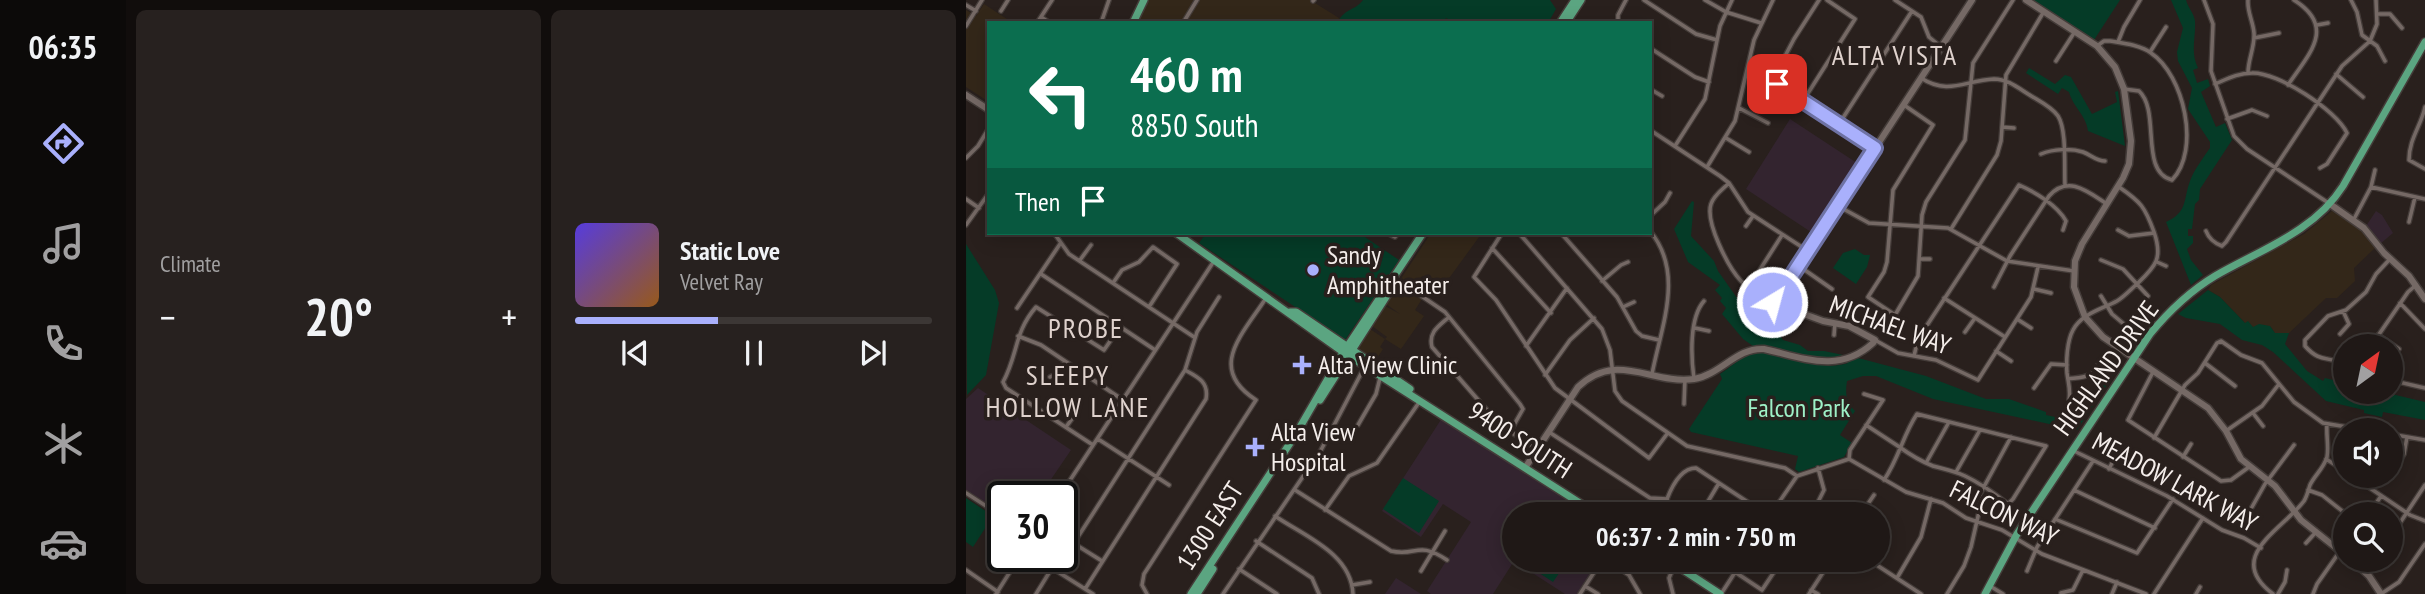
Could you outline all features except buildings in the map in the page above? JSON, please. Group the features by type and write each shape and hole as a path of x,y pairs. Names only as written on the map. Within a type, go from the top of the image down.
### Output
{"main road":[{"path":"1132,21 1141,0"},
{"path":"1561,21 1575,0"},
{"path":"1567,21 1581,0"},
{"name":"HIGHLAND DRIVE","path":"1985,594 2015,537 2133,357 2159,323 2197,288 2299,230 2330,204 2343,186 2425,42"},
{"name":"9400 SOUTH","path":"1180,235 1290,312 1296,312 1365,366 1415,398 1421,399"},
{"name":"1300 EAST","path":"1191,594 1422,235"},
{"name":"1300 EAST","path":"1395,278 1427,235"},
{"name":"9400 SOUTH","path":"1348,351 1578,502"},
{"name":"1300 EAST","path":"1197,594 1303,430 1348,351"},
{"path":"1687,572 1721,594"}],"street":[{"path":"966,26 982,0"},
{"path":"1001,11 1008,0"},
{"path":"1038,21 1052,0"},
{"path":"1102,21 1109,0"},
{"path":"1184,21 1197,0"},
{"path":"1618,21 1618,15 1626,0"},
{"path":"1644,0 1696,34 1717,40"},
{"path":"1705,0 1726,12 1761,23"},
{"path":"1675,146 1702,104 1717,40 1732,0"},
{"path":"1707,167 1726,138 1739,108 1751,49 1773,0"},
{"path":"1772,81 1819,0"},
{"path":"1803,101 1855,19 1827,0"},
{"path":"1895,0 1923,20 1930,37 1941,47"},
{"path":"1774,303 1970,2 1961,0"},
{"path":"1904,105 1933,125 1892,190 1886,267 1868,297 1895,315 1917,281 1926,202 1965,140 1971,69 2012,0"},
{"path":"2026,0 2097,46 2115,67 2124,89 2131,150 2126,171 2119,187 2082,244 2074,271 2076,295 2085,317 2095,330 2208,408 2226,431 2241,459 2268,480 2293,511 2333,545"},
{"path":"2118,42 2140,0"},
{"path":"2204,0 2213,24 2210,66 2214,85 2234,136 2242,145 2275,168 2354,219 2409,276 2425,299"},
{"path":"2248,0 2247,10 2254,38 2249,73"},
{"path":"2288,85 2315,43 2316,25 2312,14 2294,0"},
{"path":"2351,0 2357,12 2360,31 2377,46 2385,61"},
{"path":"2206,231 2212,241 2222,246 2224,244 2336,74 2347,60 2370,41 2375,29 2376,0"},
{"path":"966,5 974,13"},
{"path":"1839,124 1912,11"},
{"path":"1951,229 1997,155 2001,141 2004,81 2012,61 2045,12"},
{"path":"2377,14 2390,14 2402,27"},
{"path":"1041,17 1047,21"},
{"path":"2316,25 2329,23"},
{"path":"2150,52 2166,27"},
{"path":"2056,61 2075,31"},
{"path":"2254,38 2279,33"},
{"path":"2097,46 2106,41 2118,42 2150,52 2172,76 2183,103 2186,133 2183,160 2179,171 2170,180 2153,160 2145,97 2136,90 2124,89"},
{"path":"1652,49 1695,78 1709,82"},
{"path":"2214,85 2249,73 2269,75 2331,114 2347,133 2327,164 2320,168"},
{"path":"1746,74 1772,81 1875,148"},
{"path":"2336,74 2363,97"},
{"path":"1921,78 1940,87 1991,79 2004,81 2049,107 2057,115 2062,129 2065,185"},
{"path":"1652,90 1662,96"},
{"path":"966,95 987,109"},
{"path":"2425,107 2424,117 2413,134 2409,155 2409,160 2425,169"},
{"path":"1739,108 1768,122"},
{"path":"2227,119 2252,110 2267,116"},
{"path":"2001,127 2014,128"},
{"path":"966,158 987,131"},
{"path":"1652,132 1729,183 1743,207 1753,216 1808,251"},
{"path":"1726,138 1749,152"},
{"path":"973,142 978,146"},
{"path":"2041,154 2076,150 2105,161"},
{"path":"2354,219 2371,187 2375,170"},
{"name":"MICHAEL WAY","path":"1729,183 1713,199 1709,218 1734,272 1748,287 1774,303 1800,314 1856,328 1898,353 1936,360 1978,380 1996,351"},
{"path":"1913,356 1915,342 2019,185 2045,201 2064,218 2063,230"},
{"path":"1994,286 2052,192 2065,185 2080,187 2107,204"},
{"path":"2068,400 2070,390 2067,365 2072,333 2085,317 2122,298 2157,262 2158,247 2144,207 2119,187"},
{"path":"2371,187 2425,199"},
{"path":"1652,214 1670,193"},
{"path":"966,225 987,196"},
{"path":"2409,222 2415,197"},
{"path":"966,199 979,208"},
{"path":"1838,206 1865,222 1951,229 2007,261 2074,271"},
{"path":"1746,226 1753,216"},
{"path":"2118,230 2129,236 2154,233"},
{"path":"1055,235 1066,251 1195,337"},
{"path":"1501,235 1474,277 1496,300 1555,388 1649,458 1667,433"},
{"path":"1521,235 1594,318 1607,341 1618,397 1690,448 1788,468 1797,476"},
{"path":"1563,235 1623,307 1639,334 1659,340"},
{"path":"1652,235 1663,252 1669,277 1669,294 1652,374"},
{"path":"1748,287 1783,235"},
{"path":"1017,307 1060,244"},
{"path":"1080,261 1091,244"},
{"path":"1113,283 1122,270 1139,262 1153,247 1177,264 1149,307"},
{"path":"1492,248 1550,313"},
{"path":"1920,259 1930,259"},
{"path":"2333,361 2313,355 2305,346 2306,338 2328,316 2343,312 2368,290 2376,274 2390,259"},
{"path":"1069,481 1215,260"},
{"path":"2101,260 2120,268 2148,296"},
{"path":"1602,281 1620,265 1628,262"},
{"path":"2157,262 2166,267"},
{"path":"1799,266 1832,289"},
{"path":"2011,360 1996,351 2034,289 2038,267"},
{"path":"1041,274 1156,351"},
{"path":"1395,278 1449,317 1523,409 1510,432"},
{"path":"2379,334 2408,292 2416,285"},
{"path":"1526,346 1567,288"},
{"path":"2034,289 2051,293"},
{"path":"1147,594 1142,585 1143,576 1256,400 1236,383 1230,360 1236,344 1267,296"},
{"path":"2101,296 2115,318 2125,325"},
{"path":"1078,537 1185,370 1195,337 1219,297"},
{"path":"1944,298 2006,337"},
{"path":"1694,379 1691,347 1699,308 1704,301"},
{"path":"1623,307 1634,302"},
{"path":"2400,303 2425,329"},
{"path":"1093,445 1003,384 1011,366 1018,336 1036,307 1104,350 1120,327"},
{"path":"2340,334 2349,324 2343,312"},
{"path":"1796,324 1800,314"},
{"path":"1449,317 1433,331 1432,347 1497,422 1537,449"},
{"path":"1545,375 1570,340 1594,318"},
{"path":"1965,332 1975,318"},
{"path":"2017,319 2031,328"},
{"path":"1834,335 1835,323"},
{"path":"1695,328 1709,331"},
{"path":"1018,336 1036,342 1124,400"},
{"path":"1525,468 1569,400 1588,379 1613,370 1629,370 1694,379 1717,371 1752,349 1831,362 1853,357 1875,340"},
{"path":"2154,439 2182,389 2219,341 2241,355 2258,360 2294,402 2327,424 2333,424"},
{"path":"1050,377 1056,374 1065,361"},
{"path":"2068,379 2090,376 2099,363"},
{"path":"2204,363 2235,386"},
{"path":"2034,388 2051,364 2067,365"},
{"path":"1223,594 1256,541 1295,490 1323,446 1365,366"},
{"path":"1085,589 1204,403 1207,395 1205,385 1185,370"},
{"path":"2154,371 2128,420 2221,481 2231,480 2249,467"},
{"path":"1358,425 1376,394 1381,376"},
{"path":"1684,404 1685,379"},
{"path":"2403,383 2425,388"},
{"path":"2226,431 2266,402 2279,384"},
{"path":"1777,502 1797,476 1849,459 1850,450 1882,400 1864,394"},
{"path":"1325,510 1349,476 1377,463 1421,399"},
{"path":"1066,428 1076,408"},
{"path":"2253,413 2263,426"},
{"path":"1866,425 1901,448 1926,463 1956,472 2008,503 2028,477 2046,446 1917,414 1907,430 1901,448 1895,464 1884,480"},
{"path":"1926,463 1949,422"},
{"path":"2287,570 2285,582 2276,594 2260,584 2253,572 2253,564 2270,534 2305,499 2326,459 2327,424"},
{"path":"1956,472 1980,429"},
{"path":"1548,432 1650,498 1667,499"},
{"path":"1947,594 1964,566 1978,522 1979,497 2011,437"},
{"path":"2403,437 2425,440"},
{"path":"2403,456 2407,437"},
{"path":"1098,439 1170,485"},
{"path":"2183,457 2191,444"},
{"path":"2252,507 2255,498 2294,445"},
{"name":"MEADOW LARK WAY","path":"2072,450 2173,499 2261,548"},
{"name":"FALCON WAY","path":"1849,459 1906,492 1943,503 1966,518 1995,526 2035,550 2146,594"},
{"path":"2109,469 2114,459"},
{"path":"2326,459 2333,463"},
{"path":"2027,571 2035,550 2093,461"},
{"path":"1758,469 1760,462"},
{"path":"1668,502 1681,475 1689,468 1696,468 1749,502"},
{"path":"1818,468 1824,490 1818,502"},
{"path":"1708,502 1719,483"},
{"path":"2403,518 2425,485"},
{"path":"2369,488 2406,513 2425,522"},
{"path":"1295,490 1391,551 1433,551 1447,560"},
{"path":"2074,490 2155,528"},
{"path":"2308,490 2333,503"},
{"path":"966,493 987,507"},
{"path":"1869,502 1874,495"},
{"path":"2377,502 2381,496"},
{"path":"1897,578 1921,537 1931,499"},
{"path":"2055,519 2137,552 2173,499"},
{"path":"1275,516 1335,556 1344,566 1353,594"},
{"path":"2154,594 2203,518"},
{"path":"1421,571 1445,531"},
{"path":"2306,543 2316,532"},
{"path":"1256,541 1312,578 1318,586 1319,594"},
{"path":"2365,572 2381,594 2399,582 2425,544"},
{"path":"1078,546 1102,562"},
{"path":"2313,594 2317,584 2333,564"},
{"path":"1238,569 1277,594"},
{"path":"966,570 997,593 1011,572"},
{"path":"2061,593 2073,590 2083,570"},
{"path":"1036,594 1050,572"},
{"path":"1058,572 1093,594"},
{"path":"1580,594 1595,572"},
{"path":"1625,572 1636,583 1640,594"},
{"path":"1670,572 1673,594"},
{"path":"1721,594 1735,572 1762,590 1774,572"},
{"path":"1818,594 1810,592 1823,572"},
{"path":"1888,572 1921,594"},
{"path":"1352,585 1370,582"},
{"path":"2112,594 2117,582"},
{"path":"1586,586 1598,594"},
{"path":"1990,586 2003,594"},
{"path":"2196,594 2200,587"}],"shaded area":[{"path":"1147,0 1310,0 1339,18 1338,21 1137,21"},
{"path":"984,4 1010,21 987,21 986,100 966,87 966,10 976,16"},
{"path":"1790,119 1860,165 1814,234 1746,189"},
{"path":"2332,211 2360,227 2376,247 2354,268 2355,281 2337,298 2326,298 2289,333 2275,333 2270,326 2253,327 2246,324 2220,297 2208,290 2211,285 2304,234"},
{"path":"2376,211 2382,215 2393,233 2380,244 2366,226"},
{"path":"1430,235 1481,235 1447,281 1422,276 1414,289 1403,281 1402,277"},
{"path":"1400,285 1422,299 1415,310 1424,316 1401,349 1385,339 1387,337 1372,326 1385,306 1400,314 1386,304"},
{"path":"1370,329 1385,339 1380,347 1383,349 1376,360 1359,349"},
{"path":"978,388 1071,450 1050,481 987,481 987,505 966,491 966,399"},
{"path":"1442,418 1571,502 1502,502 1502,572 1507,572 1493,594 1431,594 1427,591 1471,522 1443,504 1421,537 1382,511"},
{"path":"1531,572 1591,572 1577,594 1565,594"},
{"path":"1396,578 1421,594 1385,594"}],"green space":[{"path":"1363,0 1550,0 1556,9 1549,21 1451,21 1446,18 1444,21 1339,21"},
{"path":"2033,0 2120,0 2094,40"},
{"path":"2171,0 2186,0 2193,15 2194,51 2198,68 2193,70 2197,83 2208,79 2210,86 2201,92 2216,127 2225,123 2232,140 2200,189 2199,200 2195,204 2192,229 2188,229 2188,236 2193,236 2193,243 2187,249 2191,260 2203,275 2191,285 2166,222 2178,214 2184,205 2192,177 2210,148 2210,142 2188,109 2192,88 2178,61 2177,52 2183,28"},
{"path":"2029,68 2055,84 2065,75 2071,77 2092,114 2117,102 2115,92 2118,91 2125,146 2088,131 2085,120 2069,92 2062,88 2058,94 2026,73"},
{"name":"Falcon Park","path":"1692,201 1691,236 1714,261 1737,298 1737,303 1775,329 1783,340 1800,345 1808,351 1824,351 1862,359 1926,376 1986,399 2009,399 2046,412 2046,415 2073,421 2123,359 2122,362 2077,430 1933,399 1876,376 1863,376 1847,381 1847,398 1855,411 1840,435 1852,443 1844,457 1799,472 1795,469 1798,456 1691,432 1689,429 1722,379 1720,374 1748,355 1774,354 1823,365 1848,363 1753,346 1743,339 1722,314 1726,308 1715,290 1720,285 1688,262 1674,229"},
{"path":"1205,235 1362,235 1399,260 1345,340 1199,243"},
{"path":"966,244 995,290 999,303 986,375 967,395"},
{"path":"1855,249 1864,255 1870,255 1867,267 1856,284 1833,268 1843,253"},
{"path":"2208,290 2220,297 2245,323 2248,321 2253,327 2259,324 2270,326 2275,333 2289,333 2285,344 2307,371 2323,381 2325,378 2333,380 2333,403 2326,401 2262,345 2242,340 2220,324 2178,314"},
{"path":"2403,397 2425,402 2425,420 2383,412 2382,417 2364,413 2364,410 2339,404 2403,404"},
{"path":"1403,478 1439,501 1419,533 1383,509"},
{"path":"966,498 987,512 987,525 973,547 966,542"},
{"path":"1538,572 1560,572 1553,582"}],"place":[{"name":"Sandy Amphitheater","path":"1313,270"},
{"name":"Alta View Clinic","path":"1302,365"},
{"name":"Alta View Hospital","path":"1255,447"}],"district":[{"name":"ALTA VISTA","path":"1895,55"},
{"name":"PROBE","path":"1086,328"},
{"name":"SLEEPY HOLLOW LANE","path":"1068,391"}],"route":[{"path":"1772,302 1774,303 1799,266 1875,148 1777,84"}]}
